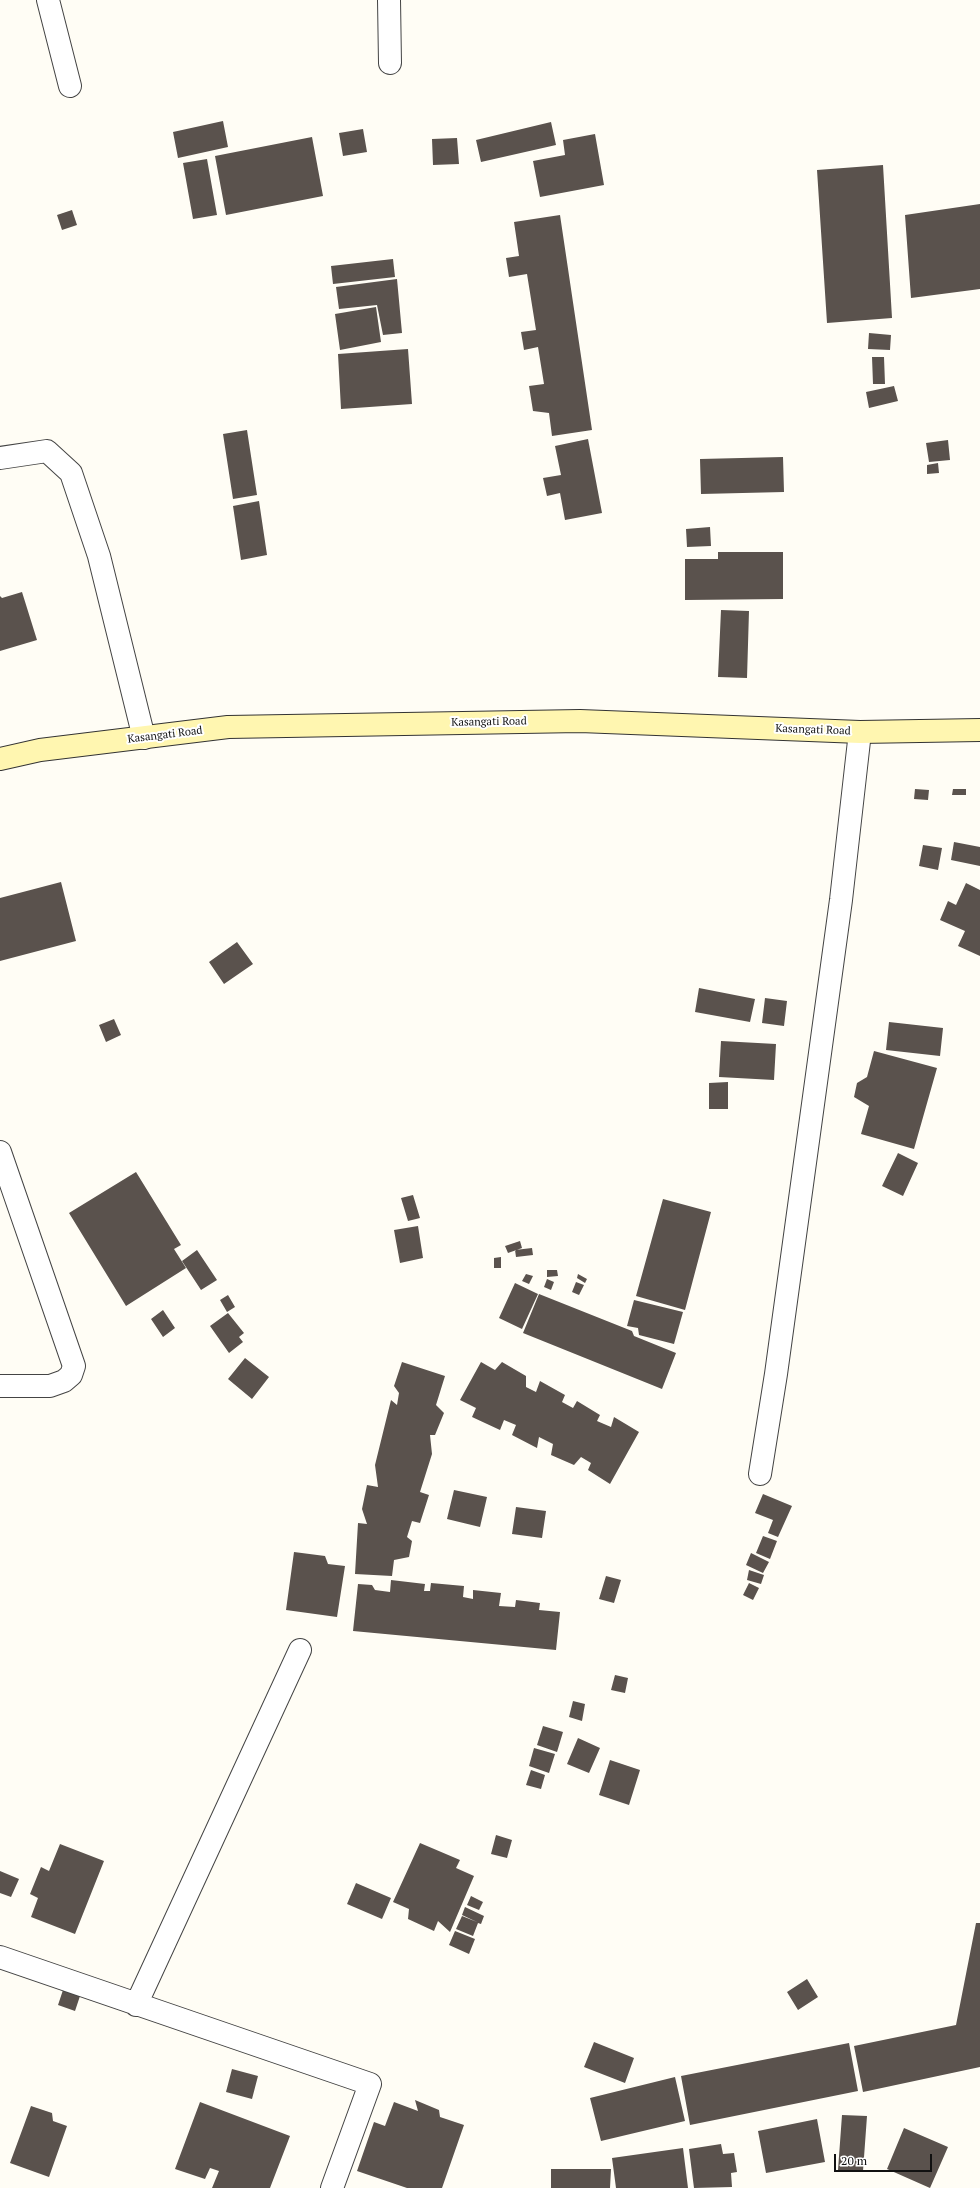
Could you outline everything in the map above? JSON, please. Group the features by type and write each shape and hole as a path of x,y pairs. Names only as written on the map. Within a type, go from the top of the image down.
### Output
{"street":[{"path":"48,0 70,86"},
{"path":"389,0 390,63"},
{"path":"0,458 47,451 71,473 99,556 144,738"},
{"name":"Kasangati Road","path":"0,759 40,750 228,727 580,721 860,732 980,730"},
{"path":"760,1474 778,1366 840,908 860,732"},
{"path":"0,1152 74,1366 71,1375 64,1381 50,1386 0,1386"},
{"path":"136,2005 300,1650"},
{"path":"0,1957 136,2005 370,2084 332,2188"}],"building":[{"path":"223,121 228,147 178,158 173,132"},
{"path":"551,122 556,145 481,162 476,140"},
{"path":"363,129 367,152 343,156 339,133"},
{"path":"595,134 604,185 540,197 533,161 565,155 563,140"},
{"path":"312,137 323,196 226,215 215,156"},
{"path":"457,138 459,164 433,165 432,139"},
{"path":"207,159 217,215 193,219 183,163"},
{"path":"883,165 892,318 827,323 817,170"},
{"path":"980,204 980,289 911,298 905,215"},
{"path":"72,210 77,225 62,230 57,215"},
{"path":"560,215 592,430 552,436 549,413 533,411 529,386 544,384 538,347 524,350 521,332 536,330 527,274 509,277 506,258 519,256 514,222"},
{"path":"393,259 395,277 333,284 331,266"},
{"path":"397,279 402,333 383,335 377,305 339,309 336,287"},
{"path":"376,307 381,342 340,350 335,314"},
{"path":"869,333 891,335 890,350 868,349"},
{"path":"408,349 412,404 341,409 338,354"},
{"path":"872,357 884,357 885,384 873,384"},
{"path":"894,386 898,401 869,408 866,392"},
{"path":"247,430 257,495 233,499 223,434"},
{"path":"588,439 602,513 565,520 560,493 547,496 543,478 561,475 555,446"},
{"path":"948,440 950,460 929,462 926,443"},
{"path":"783,457 784,492 701,494 700,459"},
{"path":"938,463 939,473 927,474 927,465"},
{"path":"259,501 267,555 241,560 233,506"},
{"path":"710,527 711,546 687,547 686,529"},
{"path":"718,552 783,552 783,599 685,600 685,559 718,559"},
{"path":"22,592 37,640 0,651 0,596 2,598"},
{"path":"721,610 749,611 747,678 718,677"},
{"path":"915,789 929,790 928,800 914,799"},
{"path":"953,789 966,789 966,795 952,795"},
{"path":"954,842 980,847 980,866 951,860"},
{"path":"923,845 942,848 938,870 919,866"},
{"path":"61,882 76,941 0,961 0,898"},
{"path":"966,883 980,890 980,956 958,946 965,931 940,920 948,901 956,905"},
{"path":"237,942 253,964 224,984 209,962"},
{"path":"699,988 755,999 750,1022 695,1012"},
{"path":"765,998 787,1001 784,1026 762,1023"},
{"path":"114,1019 121,1035 106,1042 99,1025"},
{"path":"889,1022 943,1028 940,1056 886,1050"},
{"path":"721,1041 776,1044 774,1080 719,1077"},
{"path":"874,1051 937,1068 914,1149 861,1134 869,1106 854,1097 857,1083 867,1077"},
{"path":"728,1082 728,1109 709,1109 709,1083"},
{"path":"898,1153 918,1163 903,1196 882,1186"},
{"path":"136,1172 181,1245 174,1249 186,1268 126,1306 69,1213"},
{"path":"413,1195 420,1218 408,1221 401,1198"},
{"path":"663,1199 711,1212 685,1310 636,1296"},
{"path":"418,1226 423,1258 400,1263 394,1230"},
{"path":"520,1241 522,1248 508,1253 505,1246"},
{"path":"532,1248 533,1255 516,1257 515,1250"},
{"path":"197,1250 217,1280 201,1290 182,1261"},
{"path":"501,1257 501,1268 494,1268 494,1258"},
{"path":"547,1270 557,1270 558,1276 547,1277"},
{"path":"526,1274 533,1276 529,1284 522,1281"},
{"path":"578,1274 587,1279 585,1283 577,1278"},
{"path":"547,1279 554,1282 551,1290 544,1287"},
{"path":"576,1282 584,1285 579,1295 572,1292"},
{"path":"515,1283 538,1294 522,1329 499,1318"},
{"path":"539,1294 632,1331 634,1336 676,1353 662,1389 523,1333"},
{"path":"228,1295 235,1307 227,1312 220,1300"},
{"path":"634,1300 683,1312 674,1344 639,1335 638,1328 627,1326"},
{"path":"163,1310 175,1328 163,1337 151,1319"},
{"path":"228,1313 244,1333 239,1337 243,1342 229,1353 210,1326"},
{"path":"245,1358 269,1377 252,1399 228,1379"},
{"path":"402,1362 445,1376 436,1405 444,1413 435,1435 430,1435 432,1454 420,1492 429,1495 420,1523 412,1521 407,1537 412,1541 409,1557 394,1560 392,1576 355,1574 358,1523 367,1524 362,1509 367,1485 378,1487 375,1465 391,1400 397,1405 399,1393 394,1386"},
{"path":"481,1362 495,1370 502,1362 526,1376 526,1387 536,1392 540,1381 565,1395 562,1402 573,1408 577,1401 600,1415 597,1421 611,1427 614,1417 639,1432 610,1484 588,1470 591,1463 581,1457 574,1465 551,1455 553,1444 539,1437 537,1448 512,1435 516,1425 504,1420 500,1430 472,1417 476,1408 460,1400"},
{"path":"454,1490 487,1497 480,1527 447,1519"},
{"path":"763,1494 792,1506 778,1537 768,1533 773,1520 755,1513"},
{"path":"516,1507 546,1511 542,1538 512,1534"},
{"path":"763,1536 777,1541 770,1559 756,1553"},
{"path":"294,1552 325,1556 328,1564 345,1566 337,1617 286,1610"},
{"path":"751,1553 769,1562 763,1573 746,1565"},
{"path":"749,1570 764,1575 761,1584 747,1580"},
{"path":"606,1576 621,1580 614,1603 599,1599"},
{"path":"391,1580 425,1584 424,1591 430,1591 431,1583 464,1586 463,1597 473,1599 473,1590 501,1593 499,1606 515,1607 516,1600 540,1603 539,1610 560,1612 556,1650 353,1631 358,1584 372,1585 375,1590 390,1592"},
{"path":"749,1583 759,1588 753,1600 743,1595"},
{"path":"615,1675 628,1678 625,1693 611,1690"},
{"path":"573,1701 585,1704 582,1721 569,1717"},
{"path":"543,1726 563,1732 557,1752 537,1745"},
{"path":"578,1738 600,1748 589,1773 567,1764"},
{"path":"534,1748 555,1754 549,1773 529,1766"},
{"path":"610,1760 640,1770 629,1805 599,1795"},
{"path":"531,1770 545,1775 541,1789 526,1785"},
{"path":"496,1835 512,1840 507,1858 491,1854"},
{"path":"420,1843 460,1860 456,1868 474,1876 450,1932 438,1921 434,1931 408,1919 409,1909 393,1902"},
{"path":"60,1844 104,1861 75,1934 31,1917 38,1898 30,1894 41,1867 49,1871"},
{"path":"0,1871 19,1879 11,1897 0,1893"},
{"path":"356,1883 391,1898 382,1919 347,1904"},
{"path":"471,1896 483,1902 479,1910 467,1905"},
{"path":"465,1907 484,1916 481,1924 478,1923 473,1936 456,1929 462,1916 477,1922 462,1915"},
{"path":"976,1923 980,1923 980,2067 863,2092 854,2046 956,2025"},
{"path":"455,1931 475,1939 469,1954 449,1945"},
{"path":"807,1979 818,1997 798,2010 787,1992"},
{"path":"64,1987 81,1993 75,2011 58,2005"},
{"path":"594,2042 634,2058 625,2083 584,2067"},
{"path":"849,2043 858,2091 690,2125 681,2076"},
{"path":"232,2069 258,2076 252,2099 226,2092"},
{"path":"675,2077 685,2121 601,2141 590,2098"},
{"path":"415,2100 439,2110 440,2117 464,2125 442,2188 407,2188 357,2171 374,2122 385,2126 394,2102 418,2111"},
{"path":"200,2102 290,2136 270,2188 212,2188 219,2171 210,2168 205,2179 175,2169"},
{"path":"31,2106 52,2113 53,2121 67,2126 49,2177 10,2163"},
{"path":"842,2115 867,2116 863,2171 838,2170"},
{"path":"817,2119 825,2162 766,2173 758,2131"},
{"path":"904,2128 948,2147 930,2188 887,2169"},
{"path":"721,2144 723,2154 734,2153 737,2172 731,2173 732,2187 694,2188 689,2149"},
{"path":"683,2148 688,2188 616,2188 612,2158"},
{"path":"551,2169 611,2169 610,2188 551,2188"}]}
